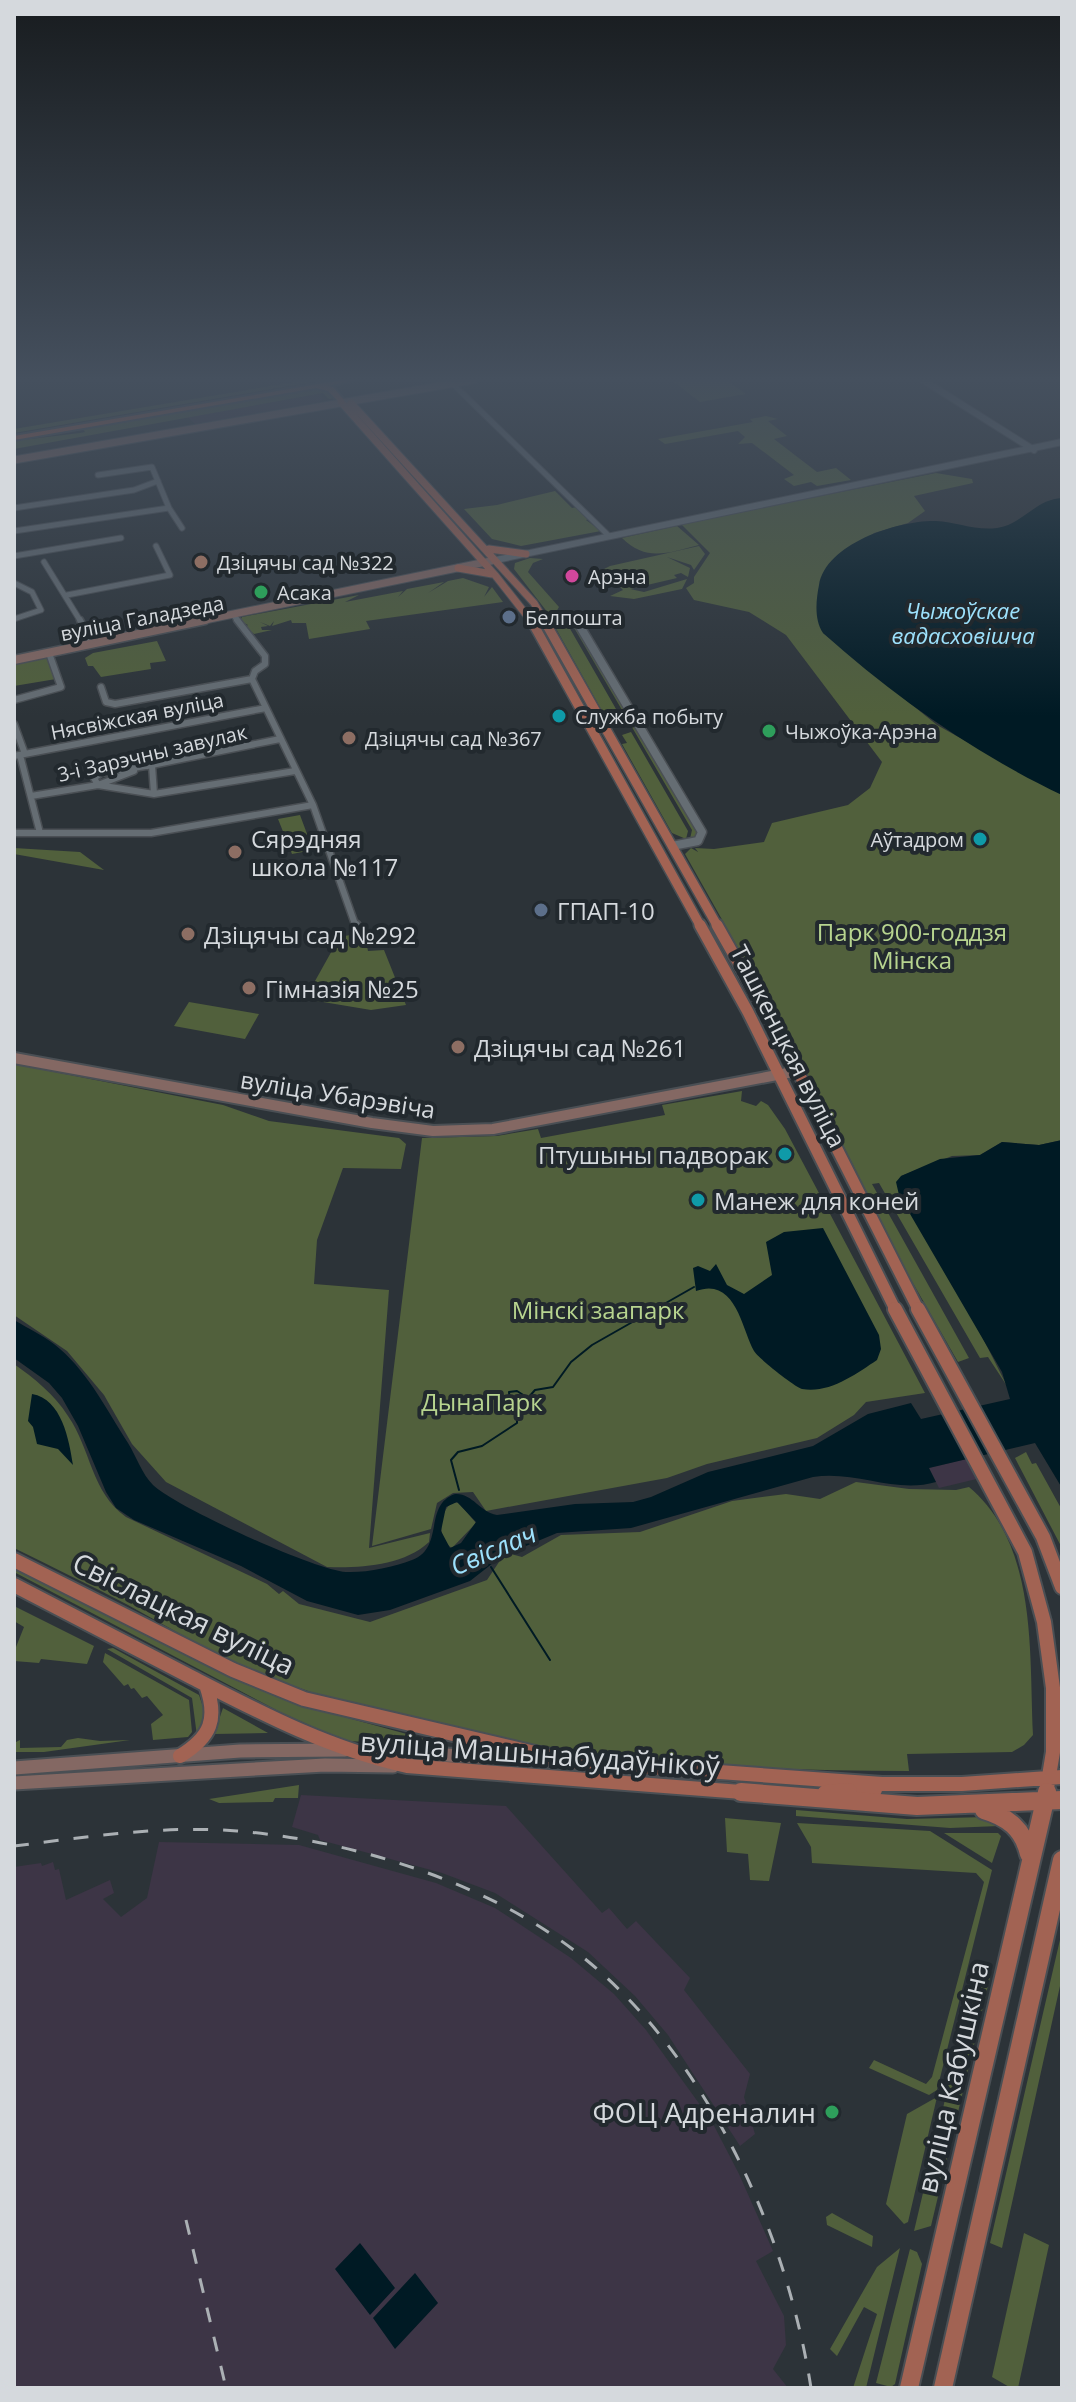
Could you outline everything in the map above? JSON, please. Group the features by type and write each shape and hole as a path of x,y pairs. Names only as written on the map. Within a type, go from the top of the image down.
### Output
{"main road":[{"name":"Ташкенцкая вуліца","path":"423,492 531,621 748,1012 876,1273 1025,1552 1044,1622 1054,1721 1055,1777"},
{"name":"Ташкенцкая вуліца","path":"432,492 530,598 543,619 798,1071 894,1265 1043,1537 1062,1587"},
{"path":"458,568 470,557 471,548"},
{"path":"486,548 503,553 526,554"},
{"path":"508,573 510,563 526,554"},
{"name":"вуліца Галадзеда","path":"14,660 496,560"},
{"path":"458,568 495,575"},
{"path":"531,621 543,619"},
{"path":"657,848 672,846"},
{"name":"вуліца Убарэвіча","path":"14,1058 372,1123 433,1131 493,1129 798,1071"},
{"name":"Свіслацкая вуліца","path":"14,1560 233,1670 304,1699 569,1761"},
{"name":"Свіслацкая вуліца","path":"14,1585 280,1724 339,1750 407,1766"},
{"path":"180,1756 205,1738 212,1726 216,1715 206,1685"},
{"name":"вуліца Машынабудаўнікоў","path":"14,1768 255,1751 339,1750 569,1761 878,1784 962,1784 1055,1777"},
{"name":"вуліца Машынабудаўнікоў","path":"14,1783 325,1765 407,1766 917,1806 1054,1801"},
{"name":"вуліца Кабушкіна","path":"909,2388 1030,1860 1054,1801 1055,1777"},
{"path":"811,1799 829,1794 875,1790 878,1784"},
{"path":"969,1806 1012,1820 1027,1843 1030,1860"},
{"path":"943,2388 1062,1860"}],"street":[{"path":"14,508 119,492"},
{"path":"163,492 182,528"},
{"path":"564,492 609,536"},
{"name":"вуліца Галадзеда","path":"496,560 823,492"},
{"path":"14,531 169,508"},
{"path":"14,556 121,538"},
{"path":"67,595 170,575 156,546"},
{"path":"44,562 67,595 92,644"},
{"path":"14,583 26,586 35,593 41,610 14,619"},
{"path":"234,616 265,656 265,664 255,671 252,679 313,805 358,932"},
{"path":"543,619 562,617 578,623 702,832 698,841 672,846"},
{"path":"14,700 61,687 49,653"},
{"path":"101,687 109,704 252,679"},
{"name":"Нясвіжская вуліца","path":"20,755 266,708"},
{"path":"14,724 40,833"},
{"name":"3-і Зарэчны завулак","path":"31,796 98,785 94,778 101,773 280,739"},
{"path":"152,765 154,795"},
{"path":"98,785 154,795 295,771"},
{"path":"14,833 151,833 313,805"}],"shaded area":[{"path":"974,1457 985,1477 939,1488 929,1468"},
{"path":"301,1795 506,1806 602,1913 609,1908 627,1929 636,1921 690,1978 684,1990 750,2074 744,2097 755,2134 740,2146 668,2035 635,1996 588,1952 495,1893 442,1873 320,1840 318,1835 292,1827"},
{"path":"159,1842 299,1845 436,1883 495,1908 571,1958 614,1994 646,2030 711,2120 739,2174 773,2251 756,2261 784,2316 786,2345 773,2369 788,2388 14,2388 14,1867 41,1863 42,1866 53,1862 55,1870 59,1869 66,1900 110,1880 114,1893 103,1899 121,1917 147,1898"}],"green space":[{"path":"556,492 572,508 577,507 589,519 586,520 601,531 521,546 492,539 464,509"},
{"name":"Парк 900-годдзя Мінска","path":"841,492 932,492 914,496 925,511 908,523 874,533 829,564 823,633 937,725 1062,795 1062,1140 1039,1145 1002,1142 980,1155 952,1156 901,1176 1007,1386 988,1357 980,1358 879,1183 872,1184 969,1358 958,1362 910,1278 791,1042 685,854 691,848 698,852 695,848 714,849 764,842 772,823 848,805 870,788 882,762 786,635 749,612 694,600 686,588 694,583 694,577 710,553 681,524"},
{"path":"677,526 699,545 658,554 631,546 622,538"},
{"path":"699,546 705,554 694,570 691,565 667,557 690,568 688,577 681,573 674,575 677,578 630,589 644,592 687,579 682,589 634,599 610,596 623,590 600,571 610,566"},
{"path":"530,558 543,559 533,563 528,572 559,607 555,614 548,613 514,569 515,563"},
{"path":"463,578 489,587 484,597 492,587 503,602 366,621 370,629 309,639 306,623 292,623 291,620 272,626 274,621 270,626 260,622 268,626 261,627 262,630 272,630 254,634 245,627 248,625 240,621 242,617 359,595 345,602 403,591 398,597 407,589 444,582 428,593 448,581"},
{"path":"562,620 576,624 699,832 697,837 690,839 692,830 573,626"},
{"path":"558,621 569,627 616,709 602,711 554,625"},
{"path":"157,641 166,661 150,663 151,669 101,677 93,666 88,666 85,658 93,653"},
{"path":"47,656 56,679 14,686 14,663"},
{"path":"631,732 688,831 686,839 672,833 622,744 627,743 622,735"},
{"path":"300,815 313,850 292,854 278,819"},
{"path":"14,848 80,852 104,870 14,854"},
{"path":"364,932 368,951 384,950 406,1005 371,1010 305,999 334,947 345,936"},
{"path":"189,1002 259,1014 245,1039 174,1026"},
{"path":"14,1064 223,1105 269,1121 399,1138 406,1144 401,1169 343,1168 317,1240 314,1284 389,1290 369,1548 430,1533 429,1542 394,1561 367,1566 327,1567 166,1482 132,1444 104,1395 67,1351 14,1315"},
{"name":"Мінскі заапарк","path":"742,1091 741,1101 756,1106 761,1101 768,1105 785,1129 925,1393 866,1402 854,1415 817,1438 707,1464 667,1478 486,1511 473,1492 453,1493 437,1503 431,1529 372,1546 422,1138 497,1136 538,1129 541,1138 665,1115 662,1105"},
{"path":"14,1364 44,1387 63,1408 76,1429 98,1483 114,1507 126,1517 267,1584 279,1594 283,1591 299,1604 370,1622 487,1580 503,1556 511,1554 522,1557 561,1535 640,1532 732,1501 786,1494 820,1499 856,1482 909,1489 956,1490 969,1487 991,1511 1008,1539 1019,1569 1029,1636 1033,1735 1012,1752 907,1754 909,1771 745,1767 531,1744 422,1723 288,1684 227,1659 14,1548"},
{"path":"1026,1452 1032,1464 1036,1463 1062,1510 1062,1548 1015,1458"},
{"path":"453,1502 459,1503 476,1523 452,1548 444,1538 441,1525 444,1512"},
{"path":"14,1568 221,1671 337,1715 447,1745 345,1741 282,1713 14,1572"},
{"path":"14,1606 94,1646 87,1664 41,1659 39,1663 14,1661 14,1652 24,1627 14,1621"},
{"path":"113,1648 199,1695 207,1719 197,1736 192,1698 107,1649"},
{"path":"105,1653 189,1700 192,1732 188,1737 153,1740 151,1724 163,1715 147,1696 142,1698 128,1684 124,1686 103,1662"},
{"path":"223,1708 268,1733 214,1734"},
{"path":"20,1740 20,1748 61,1747 67,1740 130,1740 44,1752 14,1752 14,1743"},
{"path":"299,1785 298,1798 275,1798 273,1802 219,1803 209,1799"},
{"path":"796,1810 907,1819 987,1817 999,1826 950,1828 796,1816"},
{"path":"725,1818 781,1823 769,1881 750,1880 748,1854 727,1852"},
{"path":"797,1823 930,1831 992,1870 937,2090 929,2095 869,2068 874,2060 926,2084 932,2077 984,1882 976,1873 812,1863 811,1847"},
{"path":"944,1833 998,1833 1001,1836 992,1863"},
{"path":"1062,1931 1062,1977 1002,2248 990,2243"},
{"path":"977,1964 991,1973 931,2226 914,2231"},
{"path":"937,2097 908,2222 904,2224 886,2204 907,2114"},
{"path":"832,2213 873,2236 872,2247 827,2225 826,2217"},
{"path":"1024,2233 1049,2245 1018,2388 1011,2388 992,2377"},
{"path":"900,2248 866,2388 853,2388 877,2314 864,2307 837,2356 830,2349 877,2267"},
{"path":"910,2249 917,2252 922,2264 895,2384 891,2387 876,2383"}],"water":[{"name":"Чыжоўскае вадасховішча","path":"1062,498 1062,795 998,761 907,702 823,633 816,610 819,585 825,570 835,557 866,537 921,522 997,528 1014,522 1053,499"},
{"name":"Свіслач","path":"1062,1140 1062,1488 1035,1443 929,1468 936,1482 921,1485 813,1477 631,1528 557,1533 502,1556 470,1581 390,1610 358,1615 307,1601 241,1566 134,1520 116,1508 62,1398 49,1383 14,1358 14,1320 49,1341 70,1359 97,1394 149,1481 188,1508 329,1569 362,1572 379,1569 422,1554 432,1537 439,1507 455,1494 467,1496 497,1515 575,1504 633,1502 708,1472 813,1446 868,1414 911,1403 921,1419 1010,1399 1002,1372 899,1195 896,1182 901,1176 940,1159 980,1155 1002,1142 1039,1145","holes":["457,1502 476,1522 461,1543 450,1548 441,1531 446,1507"]},
{"path":"823,1228 879,1335 881,1349 877,1360 842,1382 812,1390 792,1383 762,1360 754,1351 729,1298 709,1288 696,1291 693,1268 698,1266 710,1271 716,1264 727,1285 744,1294 772,1275 766,1242 784,1232"},
{"path":"32,1394 42,1397 57,1412 66,1433 73,1465 58,1449 37,1444 33,1427 28,1421"},
{"path":"360,2243 395,2288 370,2315 335,2269"},
{"path":"415,2273 438,2303 395,2349 373,2318"}],"waterway":[{"path":"459,1490 451,1460 458,1452 482,1446 517,1423 517,1408 510,1402 509,1392 517,1391 528,1398 535,1390 553,1387 571,1362 592,1345 694,1287"},
{"name":"Свіслач","path":"491,1567 550,1660"}],"railway":[{"path":"14,1846 181,1830 276,1835 397,1862 475,1892 545,1930 598,1970 645,2018 687,2072 724,2131 754,2194 779,2259 798,2324 811,2388"},
{"path":"186,2220 226,2388"}],"place":[{"name":"Дзіцячы сад №322","path":"201,562"},
{"name":"Арэна","path":"572,576"},
{"name":"Асака","path":"261,592"},
{"name":"Белпошта","path":"509,617"},
{"name":"Служба побыту","path":"559,716"},
{"name":"Чыжоўка-Арэна","path":"769,731"},
{"name":"Дзіцячы сад №367","path":"349,738"},
{"name":"Аўтадром","path":"980,839"},
{"name":"Сярэдняя школа №117","path":"235,852"},
{"name":"ГПАП-10","path":"541,910"},
{"name":"Дзіцячы сад №292","path":"188,934"},
{"name":"Гімназія №25","path":"249,988"},
{"name":"Дзіцячы сад №261","path":"458,1047"},
{"name":"Птушыны падворак","path":"785,1154"},
{"name":"Манеж для коней","path":"698,1200"},
{"name":"ФОЦ Адреналин","path":"832,2112"}],"park label":[{"name":"ДынаПарк","path":"482,1401"}]}
